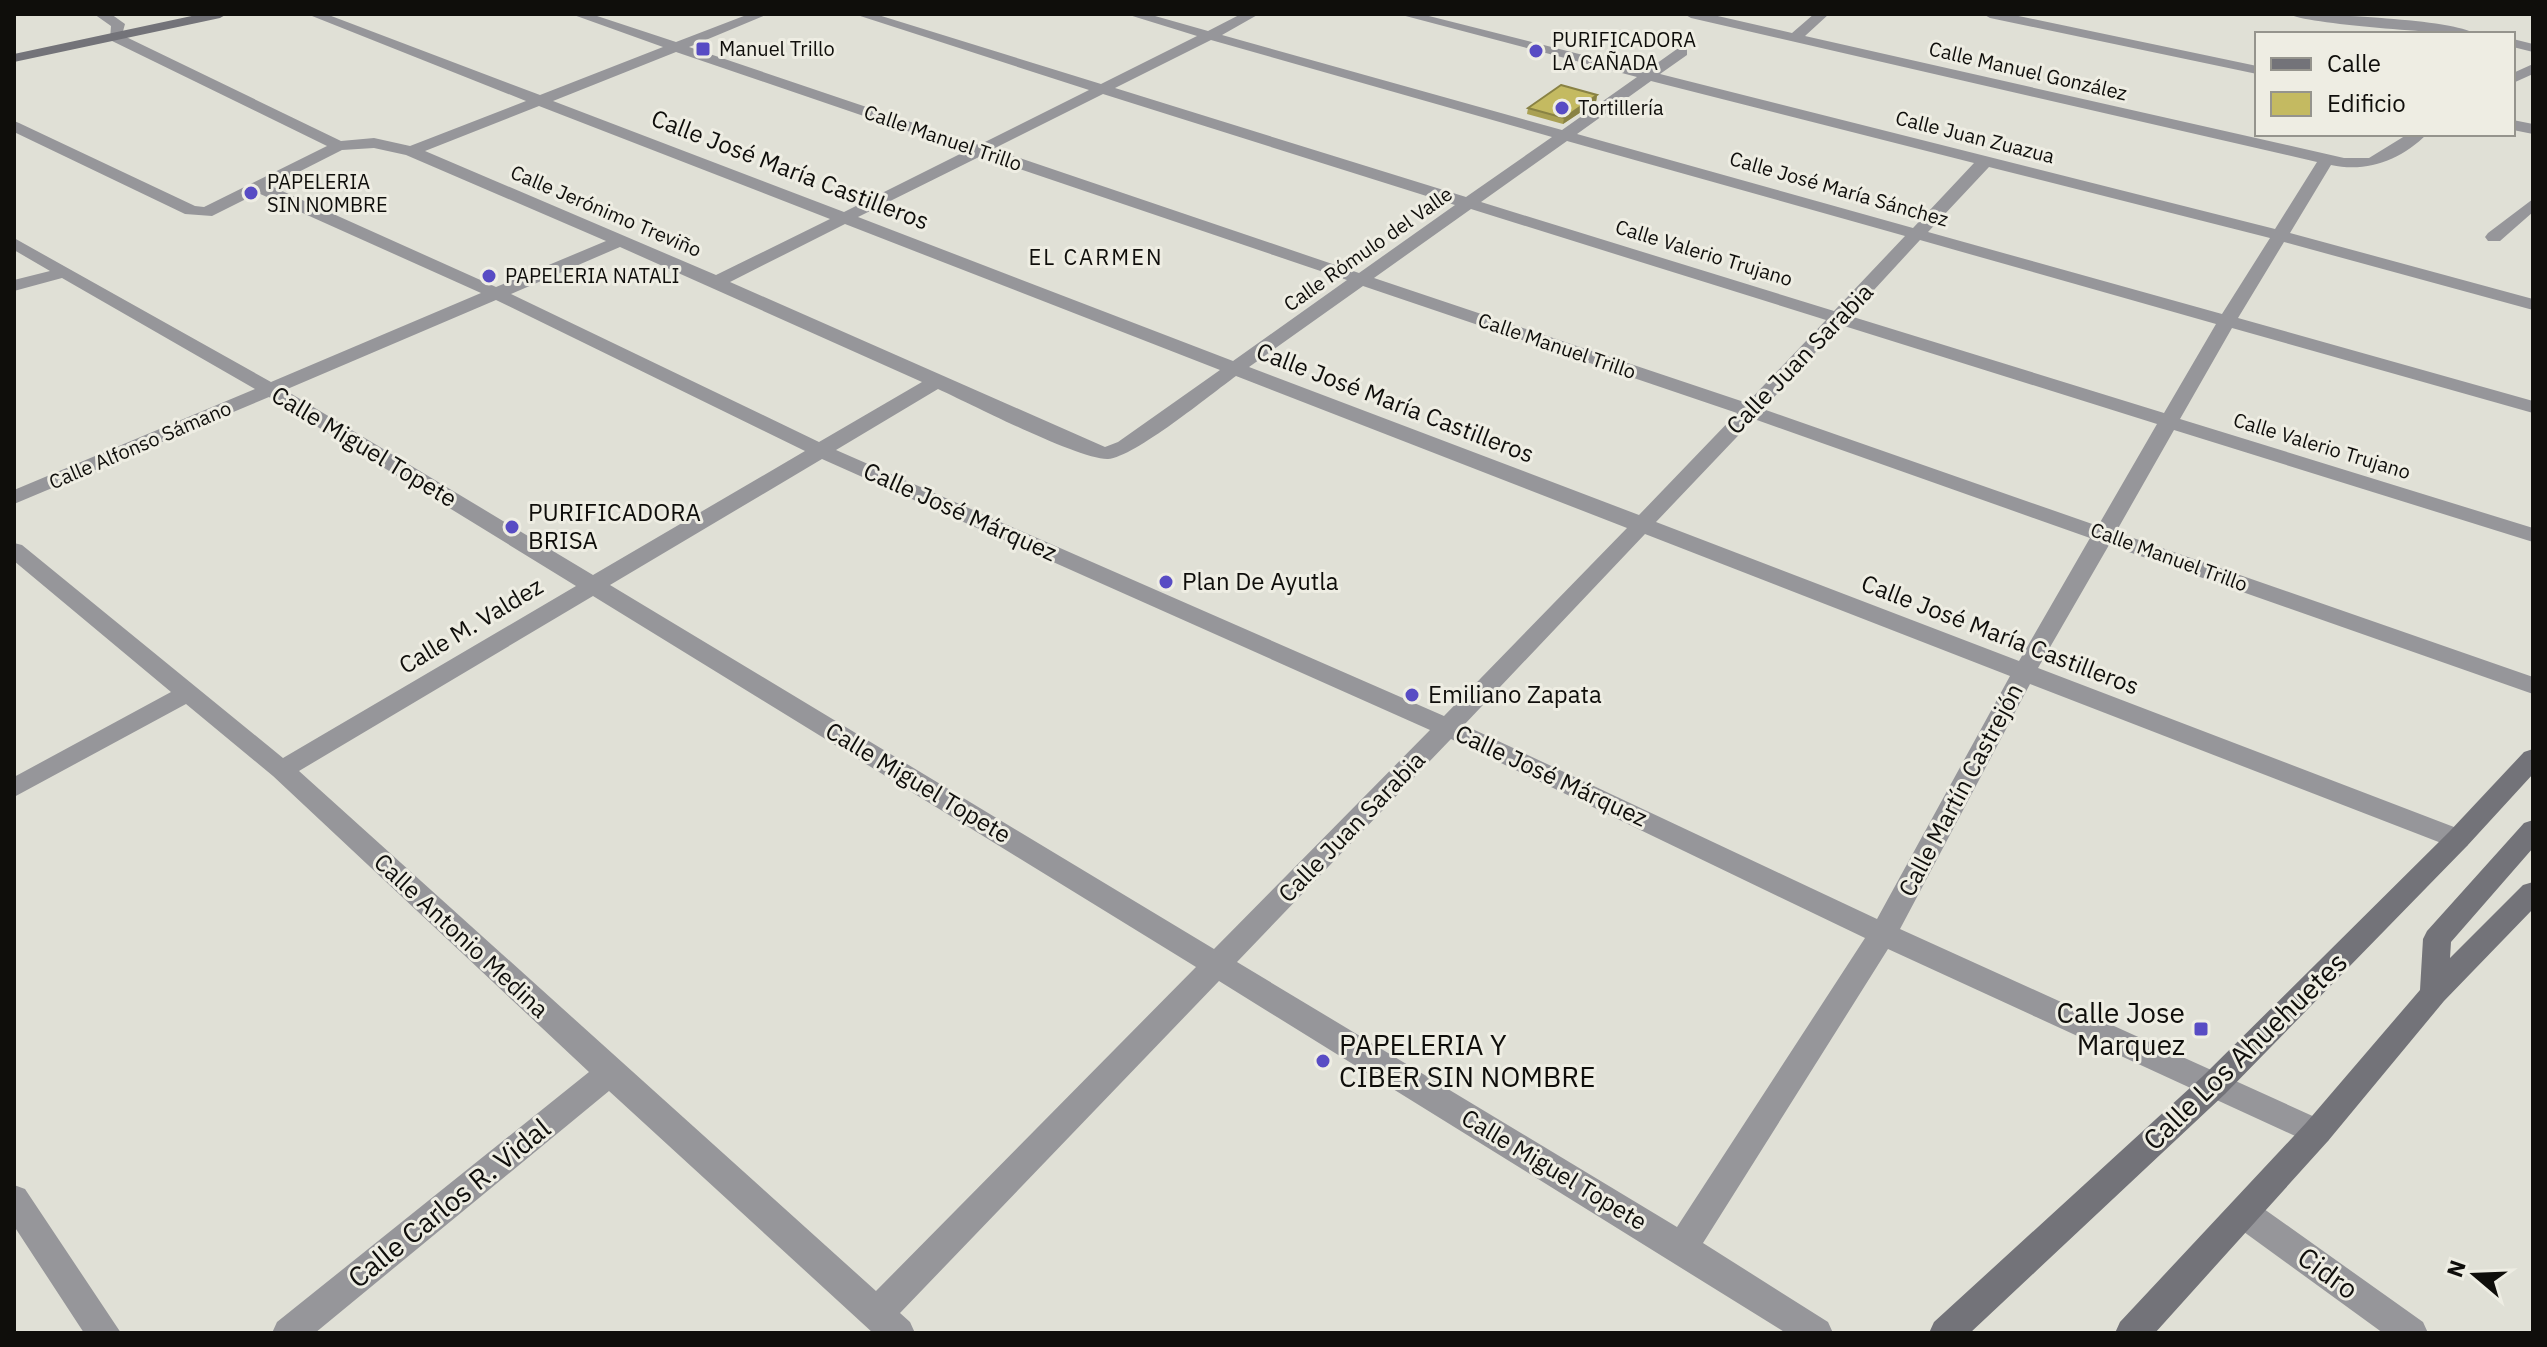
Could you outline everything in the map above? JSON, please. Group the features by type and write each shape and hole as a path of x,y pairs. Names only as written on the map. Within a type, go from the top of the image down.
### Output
{"street":[{"name":"Calle Jerónimo Treviño","path":"101,14 117,31 339,146 374,143 411,151 716,282 1088,449 1107,453"},
{"path":"14,58 169,14"},
{"path":"14,46 220,14"},
{"name":"Calle José María Castilleros","path":"314,14 2458,839"},
{"name":"Calle Manuel Trillo","path":"578,14 1750,411 2533,686"},
{"path":"411,151 761,14"},
{"name":"Calle Valerio Trujano","path":"861,14 2533,535"},
{"name":"Calle José María Sánchez","path":"1133,14 2533,407"},
{"path":"716,282 1252,14"},
{"name":"Calle Juan Zuazua","path":"1405,14 2278,235 2533,305"},
{"name":"Calle Manuel González","path":"1691,14 2327,159 2358,164 2382,159 2416,136"},
{"path":"1795,37 1822,14"},
{"path":"1990,14 2255,70"},
{"path":"2296,14 2362,24 2426,26 2458,32"},
{"name":"Calle Rómulo del Valle","path":"1107,453 1125,446 1682,52"},
{"path":"2515,78 2533,68"},
{"path":"14,126 191,210 206,212 339,146"},
{"name":"Calle Martín Castrejón","path":"1682,1248 1883,934 2024,672 2227,321 2327,159"},
{"name":"Calle Juan Sarabia","path":"887,1323 1217,965 1449,728 1840,319 1986,160"},
{"name":"Calle José Márquez","path":"259,187 497,294 819,450 1449,728 1883,934 2317,1132"},
{"path":"2494,237 2533,204"},
{"name":"Calle Alfonso Sámano","path":"14,498 620,241"},
{"name":"Calle Miguel Topete","path":"14,243 270,389 1682,1248 1816,1333"},
{"path":"14,286 64,272"},
{"name":"Calle M. Valdez","path":"282,770 936,382"},
{"name":"Calle Antonio Medina","path":"14,550 282,770 887,1323"},
{"path":"14,788 188,693"},
{"name":"Calle Los Ahuehuetes","path":"1946,1333 2214,1085 2458,839 2533,758"},
{"path":"2434,993 2437,939 2533,830"},
{"path":"2132,1333 2245,1214 2434,993 2533,892"},
{"name":"Calle Carlos R. Vidal","path":"289,1333 610,1073"},
{"path":"14,1199 104,1333"},
{"name":"Cidro","path":"2245,1214 2411,1333"}],"building":[{"name":"Tortillería","path":"1561,85 1597,95 1564,118 1528,108"}],"place":[{"name":"Manuel Trillo","path":"703,49"},
{"name":"PURIFICADORA LA CAÑADA","path":"1536,51"},
{"name":"Tortillería","path":"1562,108"},
{"name":"PAPELERIA SIN NOMBRE","path":"251,193"},
{"name":"PAPELERIA NATALI","path":"489,276"},
{"name":"PURIFICADORA BRISA","path":"512,527"},
{"name":"Plan De Ayutla","path":"1166,582"},
{"name":"Emiliano Zapata","path":"1412,695"},
{"name":"Calle Jose Marquez","path":"2201,1029"},
{"name":"PAPELERIA Y CIBER SIN NOMBRE","path":"1323,1061"}],"district":[{"name":"EL CARMEN","path":"1096,257"}]}
